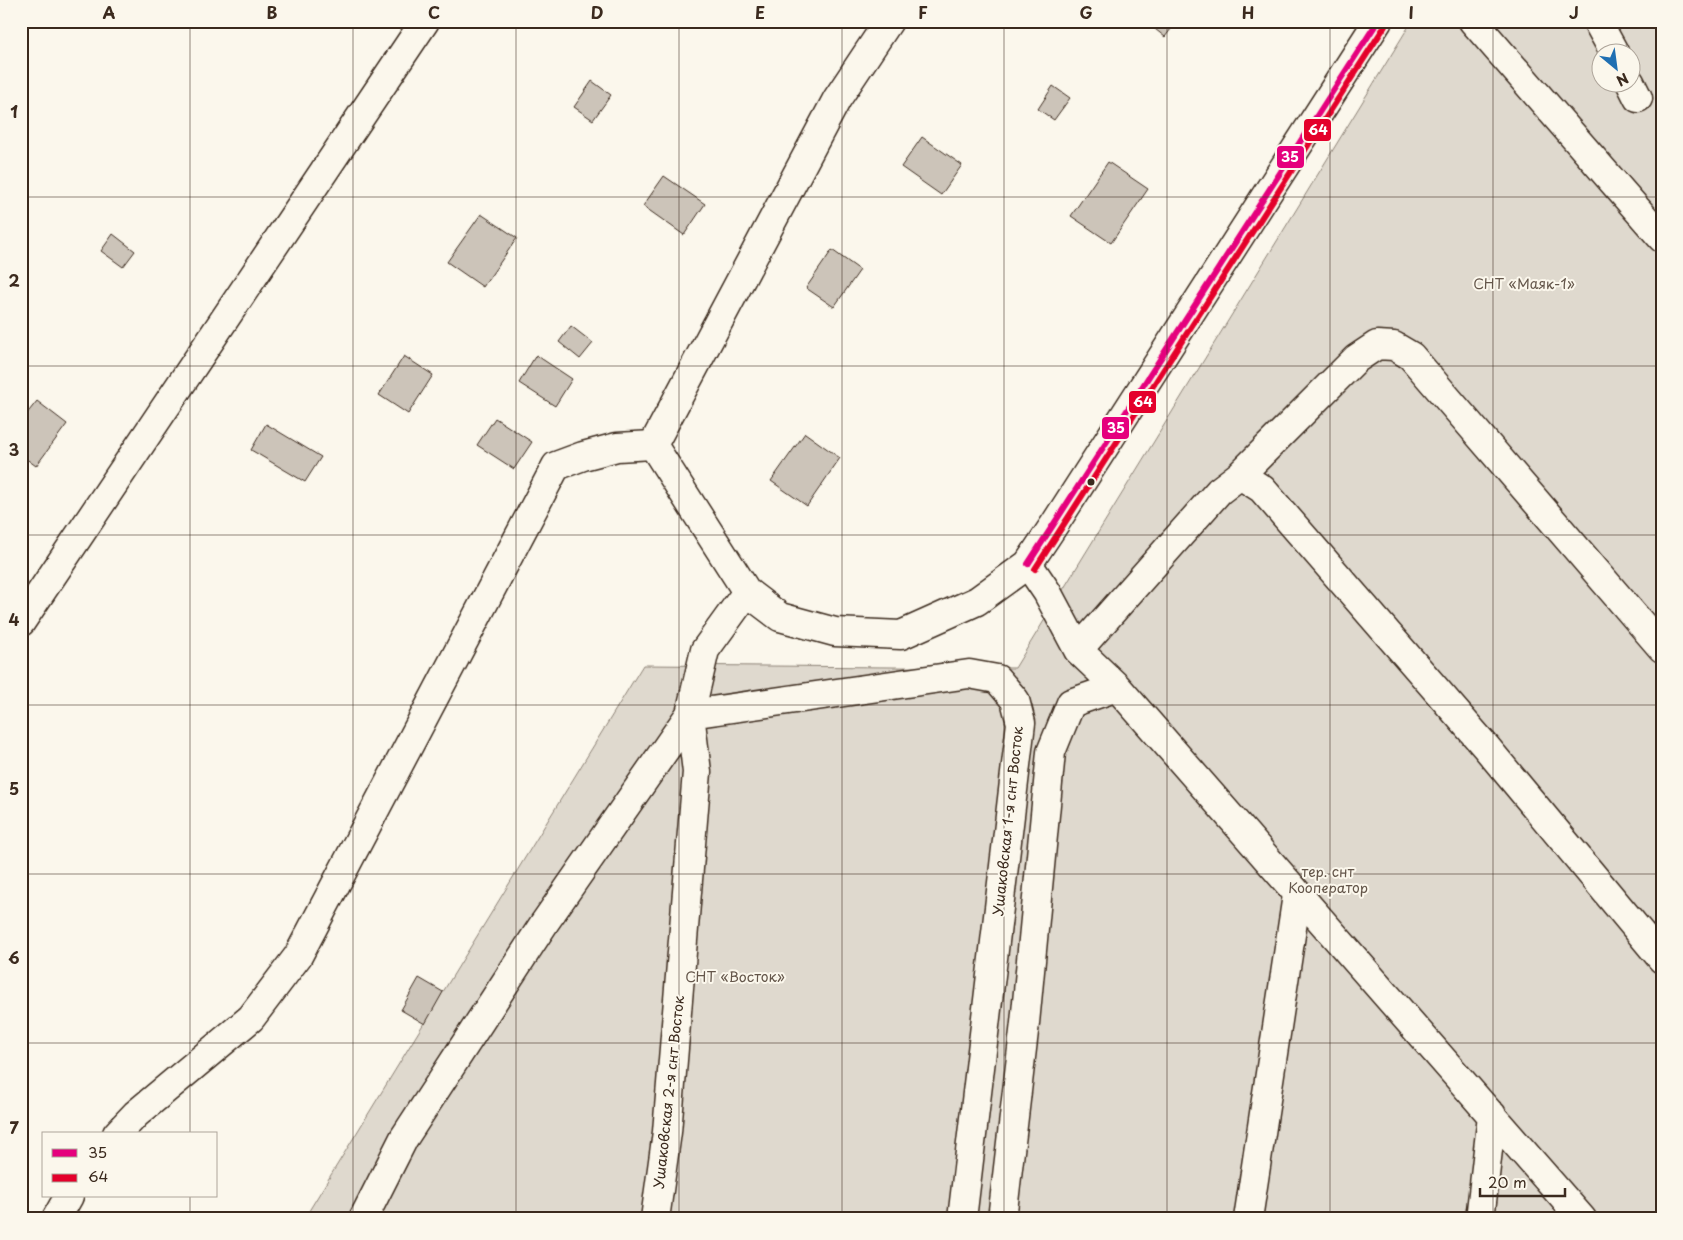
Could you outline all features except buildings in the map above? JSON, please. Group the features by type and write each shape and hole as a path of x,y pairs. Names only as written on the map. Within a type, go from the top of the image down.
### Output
{"street":[{"path":"21,622 425,21"},
{"path":"653,445 837,99 889,21"},
{"path":"653,445 747,592 780,617 834,632 901,635 977,602 1028,564 1378,21"},
{"path":"1472,21 1662,238"},
{"path":"1598,21 1609,42"},
{"path":"1078,650 1219,492 1240,475 1356,359 1377,345 1394,346 1411,356 1662,648"},
{"path":"119,1132 136,1114 251,1018 298,956 556,466 583,456 617,448 653,445"},
{"path":"1240,475 1262,490 1486,747 1662,959"},
{"path":"1028,564 1047,592 1078,650 1117,687 1582,1219"},
{"name":"Ушаковская 2-я снт Восток","path":"655,1219 667,1132 697,772 690,714 705,650 747,592"},
{"name":"Ушаковская 1-я снт Восток","path":"690,714 968,674 997,679 1015,700 1021,724 962,1219"},
{"path":"1002,1219 1025,1022 1051,752 1071,703 1117,687"},
{"path":"363,1219 404,1138 534,938 690,714"},
{"path":"1248,1219 1297,895"},
{"path":"1480,1219 1492,1115"},
{"path":"56,1219 68,1198"}],"green space":[{"path":"1412,21 1662,21 1662,1219 304,1219 643,665 1015,668"}],"transit line":[{"name":"35","path":"1028,564 1378,21"},
{"name":"64","path":"1035,569 1385,26"}],"park label":[{"name":"СНТ «Маяк-1»","path":"1524,284"},
{"name":"тер. снт Кооператор","path":"1328,880"},
{"name":"СНТ «Восток»","path":"735,977"}]}
